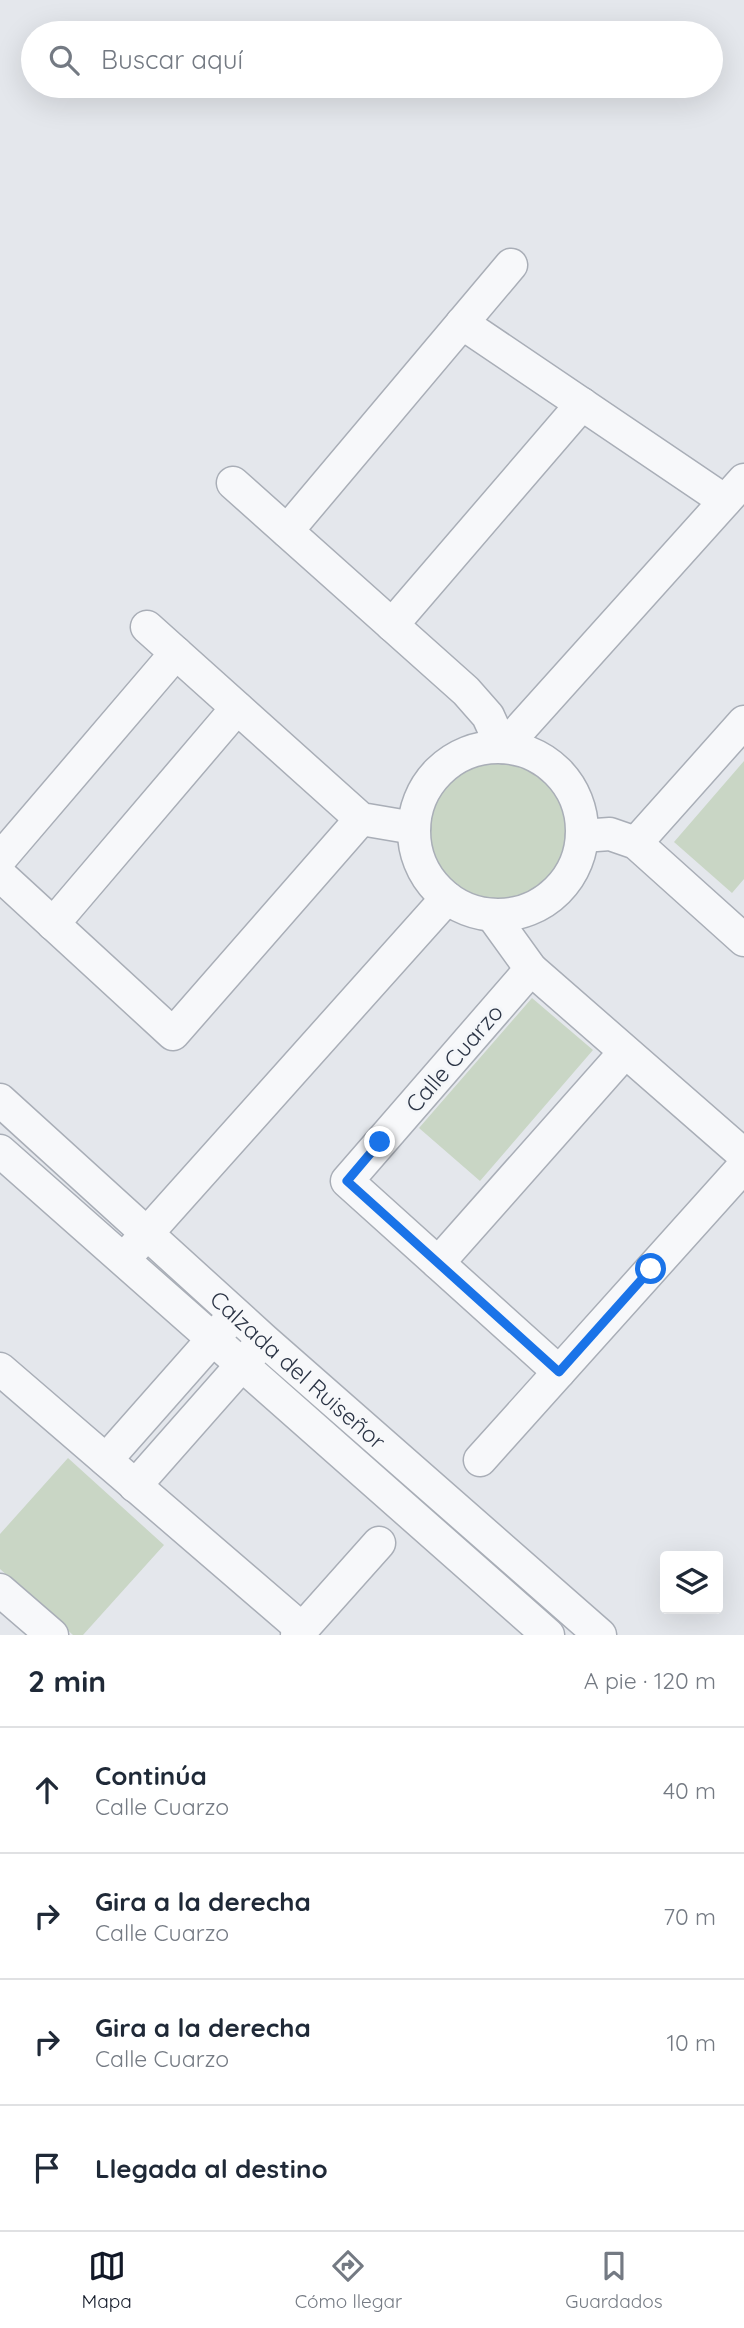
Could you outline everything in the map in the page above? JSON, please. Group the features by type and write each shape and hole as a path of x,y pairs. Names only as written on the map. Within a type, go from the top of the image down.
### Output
{"street":[{"path":"287,531 511,265"},
{"path":"462,323 582,404 734,490 503,747"},
{"path":"392,625 582,404"},
{"path":"233,483 466,691 488,716 503,747"},
{"path":"147,627 362,819 414,828"},
{"path":"0,859 176,653"},
{"path":"53,924 237,708"},
{"path":"636,843 744,722"},
{"path":"503,747 528,752 552,765 569,785 580,809 582,836 576,861 563,885 543,902 518,912 492,915 468,909 447,898 429,878 417,855 414,828 419,802 432,779 452,761 476,749 503,747"},
{"path":"0,875 173,1034 362,819"},
{"path":"582,836 610,834 636,843 740,928"},
{"path":"123,1260 447,898"},
{"path":"492,915 531,970 744,1155"},
{"name":"Calle Cuarzo","path":"531,970 347,1181 559,1372"},
{"path":"438,1263 625,1052"},
{"name":"Calzada del Ruiseñor","path":"0,1100 264,1340 600,1635"},
{"name":"Calzada del Ruiseñor","path":"0,1152 548,1635"},
{"path":"480,1460 744,1167"},
{"path":"106,1460 235,1314"},
{"path":"135,1486 264,1340"},
{"path":"0,1369 300,1632 379,1543"},
{"path":"0,1590 52,1635"}],"green space":[{"path":"502,760 530,765 553,781 569,804 574,832 569,860 553,883 530,899 502,904 474,899 451,883 435,860 430,832 435,804 451,781 474,765"},
{"path":"744,761 744,879 732,893 674,842"},
{"path":"532,998 593,1050 480,1181 419,1128"},
{"path":"68,1458 164,1545 83,1635 73,1635 0,1569 0,1534"}],"route":[{"path":"380,1142 347,1181 559,1372 651,1269"}]}
